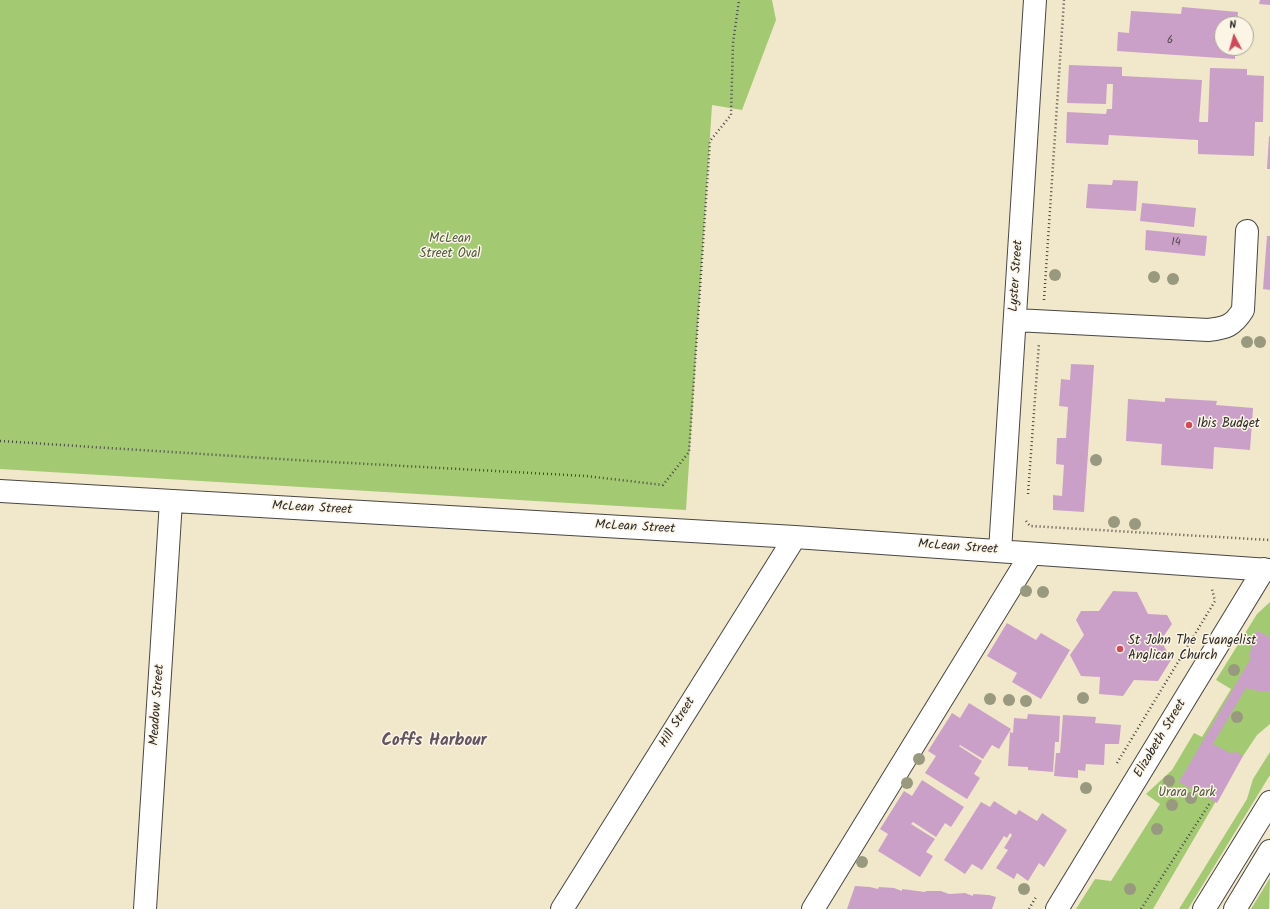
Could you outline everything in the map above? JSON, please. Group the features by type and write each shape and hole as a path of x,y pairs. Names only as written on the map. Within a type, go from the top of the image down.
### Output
{"main road":[{"name":"Lyster Street","path":"1000,551 1035,0"},
{"path":"1014,320 1208,330 1224,328 1237,320 1243,310 1247,231"},
{"name":"McLean Street","path":"0,491 795,537 1267,569"},
{"name":"Meadow Street","path":"145,909 171,500"},
{"name":"Hill Street","path":"562,909 795,537"},
{"path":"813,909 1031,554"},
{"name":"Elizabeth Street","path":"1056,909 1267,569"},
{"path":"1204,909 1270,802"},
{"path":"1235,909 1270,851"}],"path":[{"path":"0,441 296,460 586,476 663,485 689,452 710,141 731,115 733,43 739,0"},
{"path":"1028,499 1040,321 1046,279 1064,0"},
{"path":"1027,514 1026,522 1030,526 1270,540"},
{"path":"1116,765 1215,601 1212,589"},
{"path":"1141,909 1210,803"},
{"path":"1029,909 1037,895"}],"green space":[{"name":"McLean Street Oval","path":"0,0 772,0 776,20 742,110 712,105 686,510 0,469"},
{"name":"Urara Park","path":"1270,602 1270,724 1257,735 1237,765 1153,909 1076,909 1095,879 1111,881 1160,804 1146,794 1172,770 1194,733 1202,737 1231,689 1216,680 1257,614"},
{"path":"1270,752 1270,775 1188,909 1179,909 1247,799 1253,779"},
{"path":"1270,878 1269,909 1251,909"}],"building":[{"path":"1260,0 1270,0 1270,5 1259,4"},
{"path":"1182,7 1238,12 1238,16 1214,16 1214,56 1235,56 1235,59 1117,51 1118,32 1129,33 1131,11 1181,14"},
{"path":"1069,65 1122,67 1122,76 1202,80 1199,122 1208,122 1210,68 1247,69 1247,75 1264,76 1263,122 1255,122 1254,156 1198,154 1198,140 1109,135 1108,145 1066,143 1067,112 1106,114 1107,109 1112,109 1113,84 1107,84 1106,104 1067,103"},
{"path":"1269,136 1270,169 1267,169"},
{"path":"1113,180 1138,181 1136,211 1086,208 1088,184 1112,185"},
{"path":"1142,203 1196,208 1194,227 1140,221"},
{"path":"1146,230 1207,236 1205,256 1145,250"},
{"path":"1267,236 1270,236 1270,290 1263,289"},
{"path":"1071,364 1094,365 1084,512 1053,510 1053,495 1062,496 1064,465 1056,464 1057,438 1066,438 1068,407 1059,406 1061,379 1070,380"},
{"name":"Ibis Budget","path":"1165,398 1217,401 1216,405 1253,408 1250,450 1214,447 1213,469 1161,465 1162,444 1126,441 1128,399 1165,402"},
{"name":"St John The Evangelist Anglican Church","path":"1113,591 1137,592 1148,614 1167,615 1172,624 1161,640 1171,660 1158,681 1134,680 1123,696 1099,694 1100,677 1081,676 1070,655 1084,635 1076,620 1081,611 1099,611"},
{"path":"1007,623 1036,640 1041,633 1070,650 1041,699 1012,682 1017,673 987,656"},
{"path":"1257,630 1269,637 1270,634 1270,691 1262,692 1246,688 1213,744 1232,754 1234,751 1243,756 1217,803 1179,782 1251,658 1249,656"},
{"path":"969,703 1011,729 999,749 992,745 983,759 960,745 959,746 982,761 974,774 980,778 967,799 925,773 936,756 928,751 952,713 960,718"},
{"path":"1028,714 1060,716 1059,742 1055,742 1053,772 1028,770 1028,767 1008,766 1010,732 1013,733 1014,718 1027,719"},
{"path":"1063,715 1096,717 1095,723 1121,725 1119,744 1105,744 1104,765 1086,764 1085,771 1078,770 1078,778 1054,776 1056,753 1060,753"},
{"path":"922,780 964,807 951,827 945,823 936,837 913,822 911,824 935,839 926,852 933,856 920,877 878,851 888,834 880,829 904,791 912,796"},
{"path":"994,801 1016,815 1019,810 1037,821 1042,813 1067,830 1044,867 1039,863 1028,881 1017,873 1014,879 996,868 1008,850 1004,848 1012,835 1010,833 1007,838 1004,836 982,870 972,864 965,874 944,860 981,802 990,807"},
{"path":"855,886 878,889 879,887 894,888 902,891 902,889 925,892 941,891 949,894 965,893 973,896 973,894 996,897 992,909 847,909"}],"place":[{"name":"Ibis Budget","path":"1189,425"},
{"name":"St John The Evangelist Anglican Church","path":"1120,649"}],"district":[{"name":"Coffs Harbour","path":"434,742"}]}
